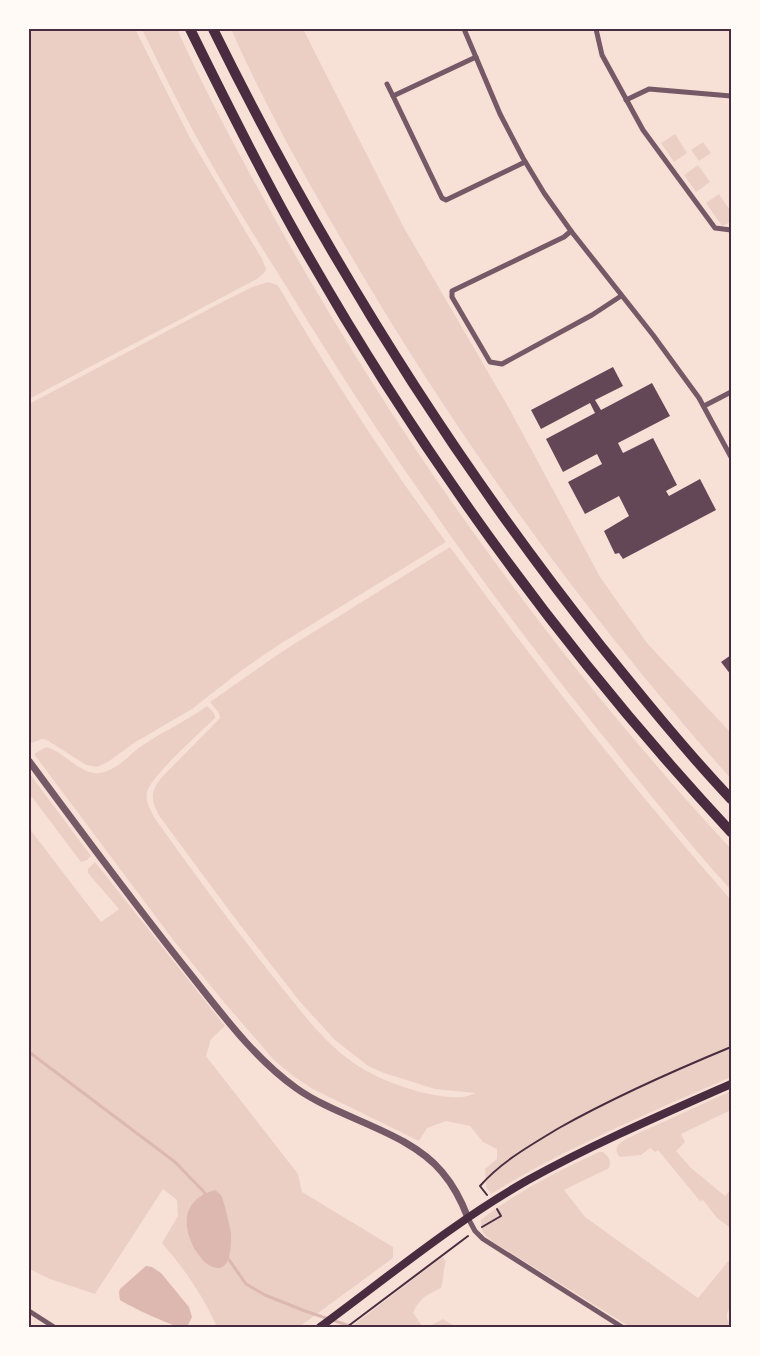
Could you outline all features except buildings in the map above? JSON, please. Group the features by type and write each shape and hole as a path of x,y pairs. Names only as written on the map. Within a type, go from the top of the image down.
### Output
{"highway":[{"path":"190,29 293,229 404,414 460,496 541,605 623,709 731,832"},
{"path":"213,29 252,108 348,278 412,384 463,460 549,580 632,684 731,799"}],"main road":[{"path":"320,1327 468,1218 528,1181 570,1159 731,1084"}],"street":[{"path":"464,29 500,114 544,194 570,231 653,335 704,406 731,457"},
{"path":"596,29 602,55 643,130 715,228 731,230"},
{"path":"393,96 476,57"},
{"path":"387,84 442,198 446,200 525,162"},
{"path":"626,100 648,89 731,96"},
{"path":"570,231 564,237 452,291 452,297 490,362 502,364 592,315 621,296"},
{"path":"704,406 731,392"},
{"path":"29,761 139,910 214,1004 264,1060 284,1079 310,1097 400,1141 425,1156 442,1171 449,1181 475,1231 482,1239 622,1327"},
{"path":"29,1311 54,1327"}],"path":[{"path":"347,1327 448,1249 502,1216 480,1186 500,1166 570,1122 601,1106 731,1047"}],"shaded area":[{"path":"29,29 135,29 190,138 262,259 266,269 257,279 29,399"},
{"path":"142,29 177,29 215,108 285,237 383,400 490,556 547,632 606,706 731,849 731,890 675,826 547,666 471,564 398,460 362,407 249,227 192,129"},
{"path":"231,29 303,29 403,226 510,410 600,577 647,643 731,733 731,779 576,591 527,526 435,392 392,324 318,199 272,115"},
{"path":"675,134 687,153 674,162 661,143"},
{"path":"703,142 711,153 699,161 691,150"},
{"path":"698,165 710,182 696,192 684,175"},
{"path":"719,194 731,212 731,222 722,226 706,203"},
{"path":"268,282 277,285 280,289 360,418 446,542 280,644 242,670 192,709 134,743 108,762 97,767 86,765 47,740 42,739 29,744 29,404 226,300 252,287"},
{"path":"450,547 587,727 731,900 731,1077 639,1117 579,1146 491,1194 486,1187 485,1169 497,1159 497,1149 483,1142 470,1126 446,1121 427,1128 419,1141 313,1089 293,1076 274,1060 174,941 34,754 46,747 59,753 81,768 96,773 104,772 114,768 143,745 207,706 214,713 215,718 166,766 150,785 147,792 148,803 156,820 263,964 312,1025 340,1053 374,1075 403,1087 448,1097 463,1097 475,1093 435,1089 384,1073 368,1066 335,1040 301,1003 240,925 160,817 153,801 153,792 162,777 220,718 219,713 210,702 283,651"},
{"path":"29,773 91,856 87,860 81,862 32,797 29,797"},
{"path":"29,828 101,922 119,909 88,873 88,869 95,862 225,1026 211,1039 206,1056 298,1174 302,1192 393,1247 393,1258 299,1327 217,1327 192,1283 162,1243 178,1216 177,1200 163,1189 95,1294 50,1279 29,1269"},
{"path":"731,1091 731,1110 681,1134 685,1142 676,1151 691,1168 725,1196 731,1190 731,1228 717,1218 703,1200 700,1201 658,1150 655,1152 650,1148 641,1155 620,1157 617,1147 627,1139"},
{"path":"599,1152 603,1152 608,1157 610,1161 609,1168 564,1190 585,1217 698,1298 731,1258 731,1306 727,1313 727,1319 731,1327 630,1327 495,1243 484,1234 481,1220 508,1200"},
{"path":"215,1190 221,1195 231,1233 229,1257 224,1266 219,1268 207,1264 202,1259 194,1248 187,1229 188,1213 191,1205 205,1194"},
{"path":"442,1257 446,1261 441,1288 424,1298 413,1313 422,1327 351,1327"},
{"path":"146,1266 152,1267 161,1273 189,1307 192,1317 188,1325 181,1327 169,1323 120,1300 120,1289"},
{"path":"443,1319 456,1327 428,1327"}],"waterway":[{"path":"29,1052 175,1162 205,1195"},
{"path":"227,1257 246,1284 265,1295 353,1327"}]}
